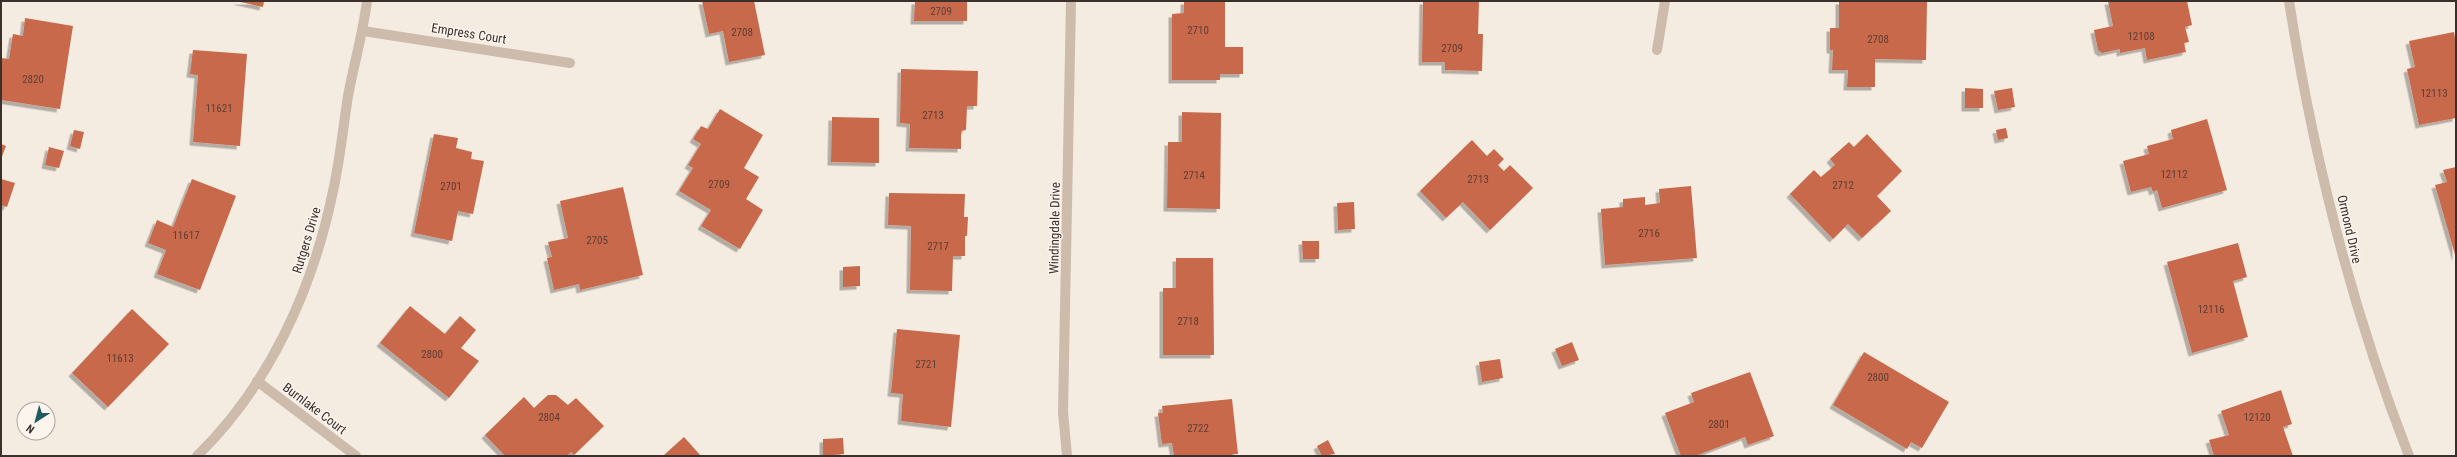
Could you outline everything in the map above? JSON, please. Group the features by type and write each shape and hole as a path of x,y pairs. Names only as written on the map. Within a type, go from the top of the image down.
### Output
{"street":[{"name":"Rutgers Drive","path":"197,456 235,415 257,381 295,314 319,247 333,191 348,94 363,31 367,1"},
{"name":"Windingdale Drive","path":"1067,456 1063,412 1072,1"},
{"path":"1657,50 1664,1"},
{"name":"Ormond Drive","path":"2289,1 2306,98 2348,278 2409,456"},
{"name":"Empress Court","path":"363,31 570,63"},
{"name":"Burnlake Court","path":"257,381 356,456"}],"building":[{"path":"236,1 264,1 263,7"},
{"path":"702,1 754,1 765,55 729,62 723,31 709,34"},
{"path":"915,1 967,1 967,21 914,21"},
{"path":"1184,1 1225,1 1225,47 1243,47 1243,74 1220,74 1220,80 1172,80 1172,14 1184,13"},
{"path":"1423,1 1479,1 1478,34 1483,34 1482,71 1445,70 1445,62 1422,62"},
{"path":"1839,1 1927,1 1926,60 1875,59 1875,87 1847,87 1848,70 1832,70 1833,50 1830,50 1830,28 1839,28"},
{"path":"2108,1 2187,1 2192,25 2185,27 2189,42 2184,43 2186,52 2147,60 2145,48 2120,53 2120,49 2102,53 2098,50 2094,30 2113,26"},
{"path":"25,18 73,26 60,109 1,100 1,58 9,59 13,34 23,36"},
{"path":"2454,32 2456,44 2456,118 2419,125 2407,69 2415,67 2409,41"},
{"path":"193,50 247,54 240,146 193,142 198,75 190,74"},
{"path":"901,69 978,71 977,106 967,106 966,130 961,131 961,149 909,148 910,124 900,123"},
{"path":"1965,88 1983,89 1983,108 1965,108"},
{"path":"2012,88 2015,107 1998,110 1994,91"},
{"path":"720,109 763,135 744,168 759,177 746,199 763,210 740,249 701,226 711,210 679,191 693,168 688,165 701,144 693,139 701,126 708,129"},
{"path":"1182,112 1221,113 1220,209 1167,208 1168,142 1182,142"},
{"path":"832,117 879,118 879,163 831,162"},
{"path":"2207,119 2227,190 2162,208 2157,190 2153,192 2151,187 2131,192 2123,161 2149,154 2147,146 2173,139 2171,130"},
{"path":"2006,128 2008,138 1998,140 1996,130"},
{"path":"74,130 84,132 80,149 70,146"},
{"path":"434,134 458,138 456,148 472,152 471,159 484,161 473,214 458,211 452,241 414,233"},
{"path":"1867,134 1902,171 1877,196 1891,211 1862,238 1848,224 1833,239 1790,194 1814,170 1821,177 1835,165 1830,159 1849,142 1854,147"},
{"path":"1472,140 1487,156 1494,149 1504,159 1498,165 1504,171 1510,165 1533,188 1490,230 1463,202 1446,218 1420,191"},
{"path":"1,144 6,146 1,159"},
{"path":"49,147 64,151 59,168 45,165"},
{"path":"2456,167 2456,258 2435,185 2447,182 2443,170"},
{"path":"1,179 15,183 7,207 1,205"},
{"path":"192,179 236,196 200,290 157,274 166,250 148,243 157,220 173,227"},
{"path":"1691,186 1697,258 1605,265 1601,209 1623,207 1623,199 1645,197 1645,205 1660,203 1659,189"},
{"path":"623,187 643,275 580,290 579,284 554,290 547,258 552,257 548,242 568,238 560,201"},
{"path":"889,193 965,194 964,217 968,217 967,236 965,236 965,256 953,256 952,291 910,290 911,226 888,225"},
{"path":"1354,202 1355,229 1338,230 1337,203"},
{"path":"1302,241 1319,241 1319,259 1303,259"},
{"path":"2238,243 2247,277 2233,281 2248,337 2192,353 2167,262"},
{"path":"1176,258 1213,258 1214,355 1163,355 1163,288 1176,288"},
{"path":"860,266 860,286 843,287 843,267"},
{"path":"410,306 445,334 460,316 476,330 461,348 479,361 449,398 380,343"},
{"path":"132,309 169,344 108,407 72,373"},
{"path":"897,329 960,335 951,427 901,421 903,394 891,393"},
{"path":"1572,342 1579,360 1562,366 1555,349"},
{"path":"1864,352 1949,402 1922,448 1911,442 1907,449 1833,405"},
{"path":"1500,359 1503,378 1482,382 1479,362"},
{"path":"1750,372 1774,436 1748,445 1745,437 1695,456 1681,456 1665,413 1694,402 1691,393"},
{"path":"2281,390 2292,424 2283,427 2293,456 2214,456 2209,440 2229,435 2221,411"},
{"path":"548,395 556,395 568,405 576,398 604,426 574,455 571,452 567,456 505,456 485,435 524,397 534,408"},
{"path":"1232,399 1238,454 1232,454 1232,456 1174,456 1172,443 1162,444 1158,413 1163,413 1162,406"},
{"path":"684,437 701,456 663,456"},
{"path":"843,438 844,454 823,456 823,439"},
{"path":"1328,440 1335,454 1322,456 1317,446"}]}
